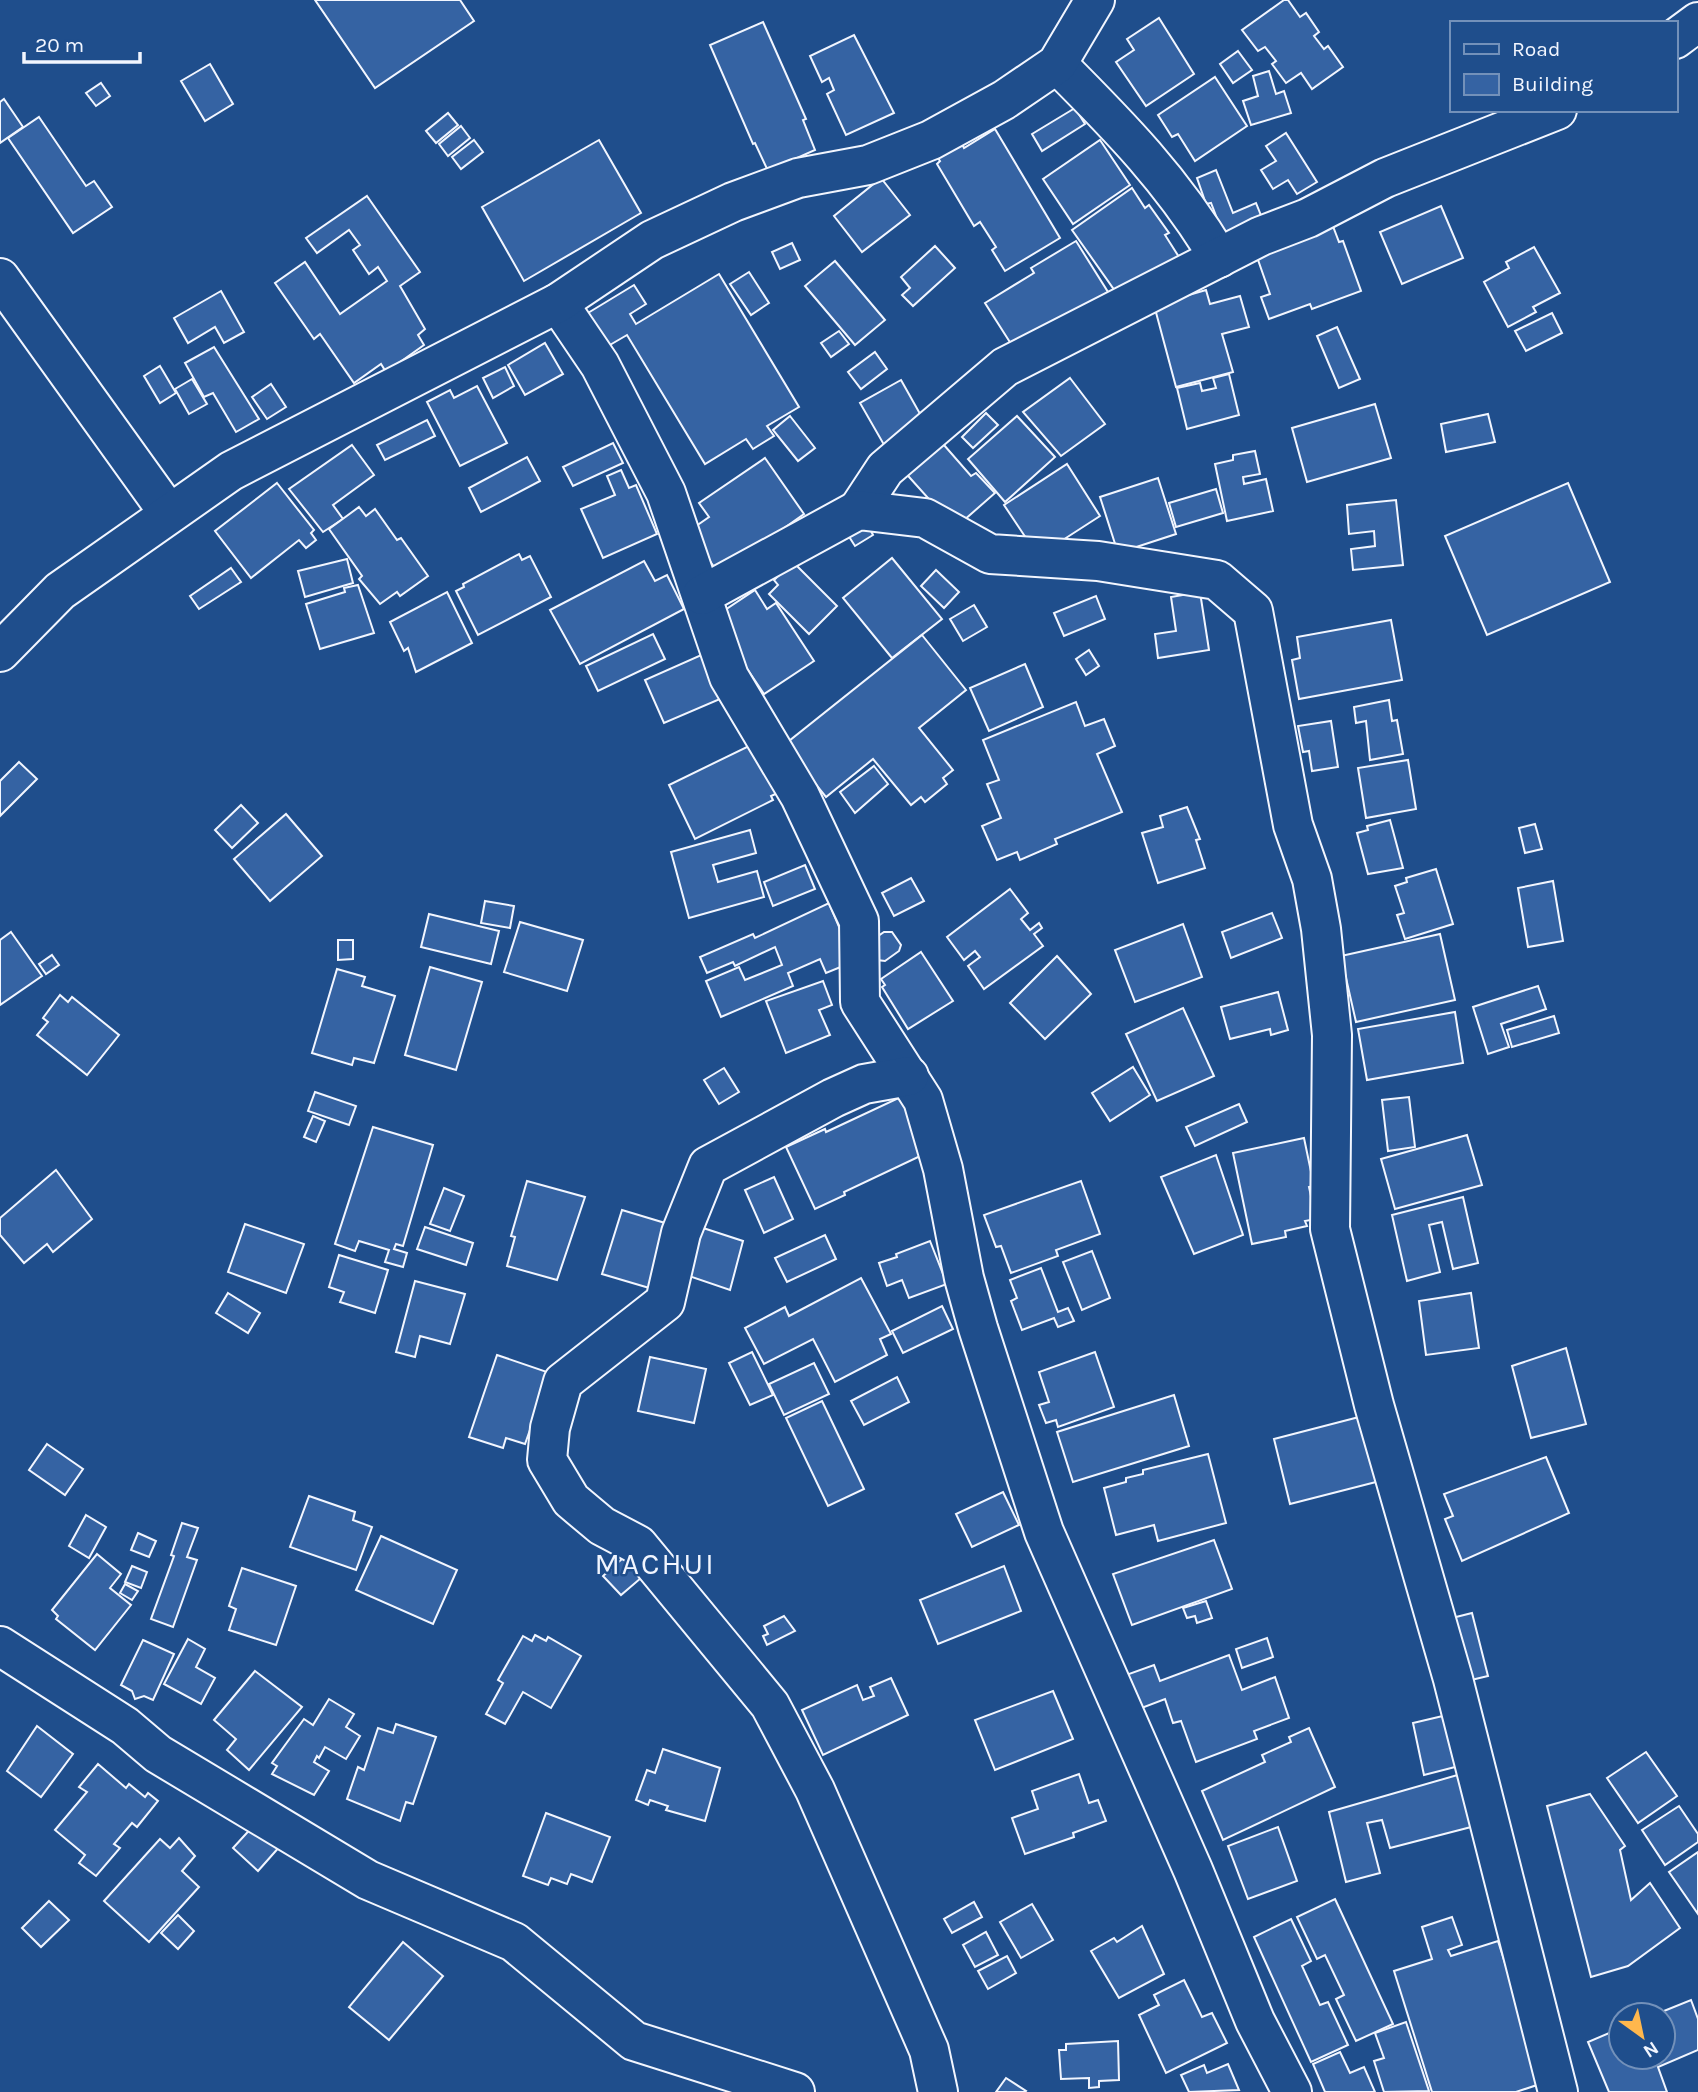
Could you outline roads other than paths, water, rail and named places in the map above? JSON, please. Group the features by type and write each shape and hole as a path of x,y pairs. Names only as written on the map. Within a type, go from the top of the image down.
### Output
{"street":[{"path":"0,652 60,591 168,512 230,471 558,303 652,240 798,177 868,165 930,140 1004,100 1057,64 1095,0"},
{"path":"1677,38 1698,22"},
{"path":"1057,64 1148,156 1192,213 1219,258"},
{"path":"702,595 858,510 885,469 1005,367 1219,258 1385,178 1552,112"},
{"path":"0,278 168,512"},
{"path":"558,303 600,365 666,494 729,677 800,796 859,921 860,1002 923,1100 943,1169 964,1278 978,1328 1044,1532 1193,1870 1255,2021 1292,2092"},
{"path":"858,510 925,518 990,554 1098,561 1217,580 1253,611 1293,825 1312,878 1321,929 1332,1035 1331,1229 1374,1405 1453,1679 1558,2092"},
{"path":"909,1076 864,1084 708,1166 681,1233 665,1302 563,1382 550,1428 547,1460 571,1500 602,1526 638,1545 770,1705 815,1790 929,2050 938,2092"},
{"path":"0,1646 125,1726 158,1754 368,1880 514,1942 634,2041 795,2092"}],"district":[{"name":"MACHUI","path":"655,1564"}]}
